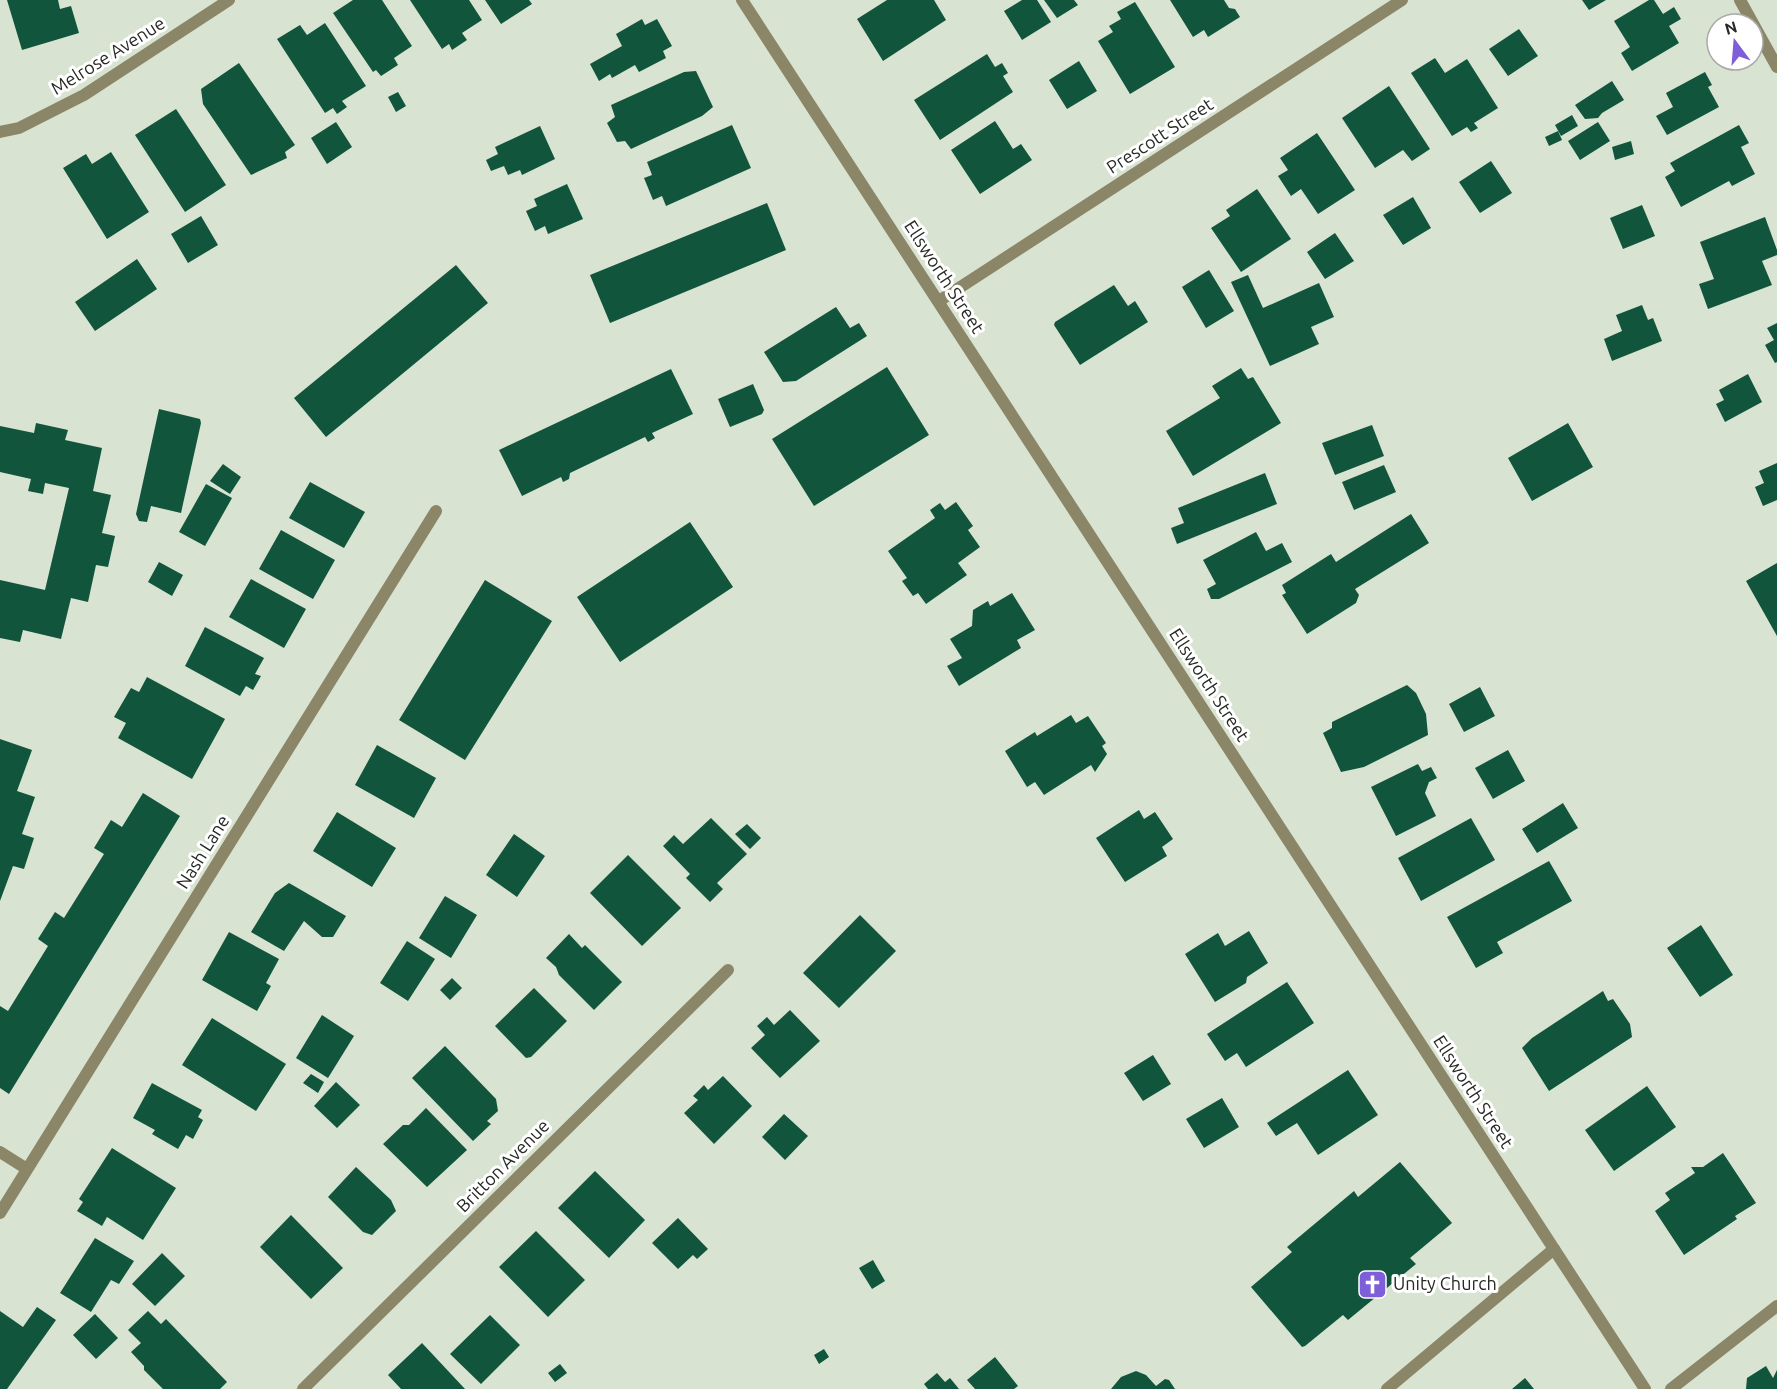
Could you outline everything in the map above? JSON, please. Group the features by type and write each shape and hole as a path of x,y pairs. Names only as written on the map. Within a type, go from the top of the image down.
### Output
{"street":[{"name":"Melrose Avenue","path":"0,132 19,128 84,95 229,0"},
{"name":"Ellsworth Street","path":"742,0 1645,1389"},
{"name":"Prescott Street","path":"939,302 1401,0"},
{"path":"1740,0 1777,67"},
{"name":"Nash Lane","path":"0,1214 436,511"},
{"name":"Britton Avenue","path":"303,1389 728,970"},
{"path":"0,1152 27,1169"},
{"path":"1387,1389 1554,1249"},
{"path":"1671,1389 1777,1306"}],"building":[{"path":"7,0 58,0 60,9 71,6 79,33 22,50"},
{"path":"353,0 382,0 412,46 394,58 398,65 381,76 376,70 373,72 333,13"},
{"path":"410,0 469,0 482,20 462,33 467,40 452,50 449,44 442,49"},
{"path":"485,0 529,0 532,4 501,24"},
{"path":"887,0 934,0 946,20 883,61 857,19"},
{"path":"1022,0 1037,0 1051,22 1022,40 1004,11"},
{"path":"1044,0 1074,0 1078,5 1057,18"},
{"path":"1170,0 1224,0 1229,8 1235,9 1240,17 1208,37 1204,30 1193,37"},
{"path":"1582,0 1606,0 1589,10"},
{"path":"1649,0 1654,0 1663,14 1674,7 1681,19 1669,26 1679,43 1632,71 1621,53 1630,47 1614,21"},
{"path":"1135,2 1175,67 1130,94 1098,41 1113,32 1109,26 1121,19 1117,12"},
{"path":"642,19 645,25 657,19 672,46 663,51 666,58 639,72 635,65 612,78 610,74 599,81 590,64 622,46 616,34"},
{"path":"325,23 366,86 342,101 347,107 337,114 333,108 325,113 277,39 300,25 307,35"},
{"path":"1519,29 1538,56 1508,76 1489,49"},
{"path":"987,54 995,67 1002,63 1008,73 1003,76 1013,92 940,140 914,100"},
{"path":"1435,58 1445,73 1467,59 1498,108 1474,123 1478,128 1471,132 1467,127 1452,136 1411,73"},
{"path":"1079,61 1097,91 1067,109 1049,80"},
{"path":"239,63 295,145 285,152 287,158 251,175 203,104 201,89"},
{"path":"696,71 713,107 702,116 631,149 625,141 617,142 607,123 615,117 611,105 684,72"},
{"path":"1705,72 1712,85 1708,87 1719,107 1667,135 1656,116 1673,107 1666,93"},
{"path":"1612,81 1624,100 1602,113 1598,118 1585,119 1575,105"},
{"path":"1389,86 1430,149 1412,161 1403,150 1375,168 1342,118"},
{"path":"398,92 406,106 396,112 388,97"},
{"path":"176,109 226,185 185,212 135,135"},
{"path":"1572,115 1578,126 1561,136 1555,125"},
{"path":"995,121 1013,149 1021,144 1032,160 980,194 951,150"},
{"path":"336,122 352,147 327,164 311,138"},
{"path":"1598,122 1610,141 1580,160 1568,141"},
{"path":"732,125 751,168 666,206 662,196 653,200 644,178 652,175 647,162"},
{"path":"1739,125 1749,143 1741,147 1755,174 1732,186 1729,181 1681,207 1665,177 1675,171 1670,163"},
{"path":"540,126 555,159 522,175 520,170 508,175 504,166 491,171 486,160 498,154 495,147"},
{"path":"1558,131 1562,140 1549,146 1545,137"},
{"path":"1317,133 1355,190 1318,214 1301,189 1291,196 1278,176 1288,170 1280,158"},
{"path":"1631,141 1634,154 1615,160 1612,147"},
{"path":"111,152 149,212 107,239 63,168 86,154 92,164"},
{"path":"1491,161 1512,193 1480,213 1459,182"},
{"path":"567,184 583,219 548,234 545,226 535,231 526,211 537,206 534,199"},
{"path":"1257,189 1291,239 1241,272 1211,228 1230,216 1226,210"},
{"path":"1413,197 1431,228 1403,245 1383,215"},
{"path":"767,203 786,250 610,323 590,275"},
{"path":"1642,205 1655,236 1623,249 1610,218"},
{"path":"201,216 218,245 188,263 171,234"},
{"path":"1765,217 1777,250 1777,255 1762,261 1772,285 1708,309 1699,284 1714,279 1700,242"},
{"path":"1335,233 1354,261 1325,279 1307,252"},
{"path":"137,259 157,289 95,331 75,302"},
{"path":"456,265 488,303 326,437 294,398"},
{"path":"1209,270 1234,311 1206,328 1182,287"},
{"path":"1248,275 1263,308 1319,283 1334,317 1311,327 1319,344 1270,366 1231,282"},
{"path":"1114,285 1128,306 1135,301 1148,322 1080,365 1054,325 1055,322"},
{"path":"1642,305 1648,320 1653,318 1662,341 1612,361 1604,339 1622,331 1616,315"},
{"path":"836,307 850,328 859,323 867,336 796,381 783,382 764,352"},
{"path":"1777,323 1777,362 1775,363 1765,345 1774,340 1767,328"},
{"path":"887,367 929,435 814,506 772,439"},
{"path":"1241,368 1248,379 1253,377 1281,423 1193,476 1166,431 1220,398 1212,386"},
{"path":"671,369 693,414 652,433 655,438 648,442 645,437 570,473 569,479 563,482 561,477 522,496 499,450"},
{"path":"1748,374 1762,402 1725,422 1716,404 1724,400 1719,390"},
{"path":"753,384 764,410 762,414 730,427 718,399"},
{"path":"159,409 200,419 201,423 181,513 151,506 147,522 139,521 136,514"},
{"path":"36,423 68,430 65,440 102,448 93,491 111,495 102,533 115,536 108,567 96,565 88,602 71,598 61,639 23,630 20,642 0,638 0,580 45,590 69,488 45,483 43,494 28,491 31,479 0,472 0,426 34,433"},
{"path":"1568,423 1593,467 1532,501 1508,458"},
{"path":"1372,425 1384,456 1335,475 1322,443"},
{"path":"1777,463 1777,500 1763,506 1755,487 1764,483 1759,471"},
{"path":"223,464 241,477 230,494 210,481"},
{"path":"1384,465 1396,492 1354,510 1342,482"},
{"path":"1265,473 1277,504 1177,544 1171,528 1184,523 1178,508"},
{"path":"310,482 365,512 344,548 289,518"},
{"path":"206,484 232,498 205,546 179,532"},
{"path":"956,502 973,526 968,530 980,547 958,563 967,575 926,604 918,593 913,596 902,581 907,578 888,551 935,518 930,510 940,503 945,510"},
{"path":"1411,514 1429,543 1355,589 1359,595 1356,603 1307,634 1282,595 1286,593 1282,585 1331,554 1336,562"},
{"path":"690,522 733,587 620,662 577,597"},
{"path":"281,530 335,560 313,599 259,569"},
{"path":"1256,532 1266,551 1282,543 1292,562 1219,599 1211,599 1207,589 1216,584 1203,560"},
{"path":"159,562 183,575 172,596 148,582"},
{"path":"1777,563 1777,636 1746,581"},
{"path":"251,579 306,609 284,648 229,617"},
{"path":"485,580 552,621 465,760 399,720"},
{"path":"1012,593 1035,630 1017,640 1021,648 959,686 947,666 962,658 950,639 972,626 973,610 988,601 990,606"},
{"path":"205,627 264,658 255,674 261,676 253,690 246,686 240,696 185,666"},
{"path":"147,677 225,719 192,779 118,738 126,723 114,717 131,688 139,692"},
{"path":"1407,685 1416,693 1426,714 1428,735 1364,767 1341,772 1323,733 1332,728 1332,722"},
{"path":"1480,687 1495,716 1464,732 1449,704"},
{"path":"1071,715 1076,723 1088,716 1106,743 1102,746 1107,754 1095,772 1091,765 1044,795 1035,782 1027,787 1005,751 1035,732 1037,736"},
{"path":"0,739 32,750 17,791 35,797 22,834 34,838 24,869 13,866 0,901"},
{"path":"377,745 436,778 414,818 355,785"},
{"path":"1508,750 1525,781 1493,799 1475,768"},
{"path":"1418,764 1422,771 1431,767 1437,778 1429,782 1425,793 1436,816 1396,836 1371,787"},
{"path":"143,793 180,816 9,1094 0,1088 0,1006 8,1011 48,946 38,939 55,912 64,918 104,854 94,848 111,820 122,827"},
{"path":"1563,803 1578,828 1537,853 1522,829"},
{"path":"1139,810 1144,819 1155,812 1173,839 1162,847 1167,856 1125,882 1096,838"},
{"path":"337,812 396,848 372,887 313,851"},
{"path":"711,818 747,854 717,883 723,889 710,902 686,878 690,874 663,846 674,835 683,844"},
{"path":"1471,818 1495,860 1421,901 1398,858"},
{"path":"747,824 761,838 750,849 735,834"},
{"path":"514,834 545,856 517,897 486,875"},
{"path":"628,855 681,908 642,946 590,893"},
{"path":"1549,861 1572,901 1497,942 1503,953 1476,968 1447,917"},
{"path":"289,883 346,916 333,937 322,937 304,921 284,951 251,932 275,893"},
{"path":"445,896 477,915 451,958 419,938"},
{"path":"860,915 896,951 839,1008 803,973"},
{"path":"1701,925 1733,975 1700,997 1667,948"},
{"path":"1249,931 1268,963 1247,977 1246,983 1215,1002 1185,954 1218,933 1225,946"},
{"path":"229,932 279,959 266,983 271,986 257,1011 202,980"},
{"path":"569,934 582,948 585,945 622,982 594,1010 559,975 556,967 546,958"},
{"path":"407,941 435,959 408,1001 380,983"},
{"path":"452,978 462,988 450,1000 440,990"},
{"path":"1287,982 1314,1023 1246,1067 1237,1053 1225,1061 1207,1034"},
{"path":"534,988 567,1021 531,1057 526,1058 495,1026"},
{"path":"1603,991 1608,1001 1613,999 1630,1024 1632,1037 1549,1091 1522,1048 1532,1038"},
{"path":"790,1010 820,1041 780,1078 751,1048 765,1035 757,1026 767,1017 774,1025"},
{"path":"322,1015 354,1036 328,1078 296,1058"},
{"path":"212,1018 286,1064 256,1111 182,1065"},
{"path":"445,1046 496,1099 498,1111 487,1121 491,1124 473,1141 412,1078"},
{"path":"1153,1055 1171,1084 1143,1101 1124,1073"},
{"path":"1348,1070 1378,1115 1318,1155 1297,1123 1276,1136 1267,1123"},
{"path":"311,1074 324,1082 318,1093 303,1083"},
{"path":"723,1076 752,1106 714,1144 684,1113 698,1100 693,1096 704,1085 708,1090"},
{"path":"336,1082 360,1105 337,1128 314,1106"},
{"path":"152,1083 202,1110 198,1117 203,1120 193,1139 186,1135 178,1149 152,1134 155,1130 133,1118"},
{"path":"1647,1086 1676,1127 1614,1171 1585,1130"},
{"path":"1222,1098 1239,1127 1204,1148 1186,1119"},
{"path":"426,1108 467,1150 427,1187 383,1144 403,1125 409,1125"},
{"path":"784,1114 808,1136 785,1160 762,1137"},
{"path":"112,1148 176,1188 143,1240 107,1217 102,1226 77,1211 83,1202 79,1199"},
{"path":"1723,1153 1756,1203 1735,1216 1737,1219 1684,1255 1655,1211 1670,1200 1665,1193 1695,1173 1691,1167 1703,1167"},
{"path":"1400,1162 1452,1223 1410,1258 1416,1264 1348,1320 1343,1315 1302,1347 1251,1287 1292,1252 1287,1247 1354,1191 1358,1197"},
{"path":"356,1167 391,1200 396,1211 372,1235 363,1232 328,1197"},
{"path":"595,1171 645,1220 609,1258 558,1208"},
{"path":"291,1215 343,1268 311,1299 260,1247"},
{"path":"678,1218 708,1249 697,1259 693,1255 678,1269 652,1243"},
{"path":"536,1231 585,1280 548,1317 499,1267"},
{"path":"95,1238 134,1261 119,1284 111,1280 91,1312 60,1293"},
{"path":"162,1253 185,1276 155,1306 132,1284"},
{"path":"873,1260 885,1281 872,1289 859,1268"},
{"path":"37,1307 56,1320 7,1389 0,1389 0,1311 23,1327"},
{"path":"148,1311 161,1324 166,1319 227,1382 220,1389 163,1389 144,1370 144,1366 131,1352 141,1343 128,1330"},
{"path":"95,1314 118,1338 96,1359 73,1335"},
{"path":"490,1315 520,1345 481,1384 450,1354"},
{"path":"422,1343 465,1389 401,1389 388,1375"},
{"path":"824,1349 829,1357 819,1364 814,1355"},
{"path":"995,1357 1018,1386 1014,1389 975,1389 967,1380"},
{"path":"560,1364 567,1373 555,1382 548,1373"},
{"path":"1766,1366 1773,1378 1777,1370 1777,1389 1746,1389 1747,1378"},
{"path":"1136,1371 1146,1375 1156,1386 1165,1379 1169,1380 1175,1389 1111,1389 1121,1377"},
{"path":"937,1373 945,1382 950,1378 959,1389 928,1389 924,1384"},
{"path":"1525,1378 1534,1389 1512,1389"}],"place":[{"name":"Unity Church","path":"1372,1284"}]}
